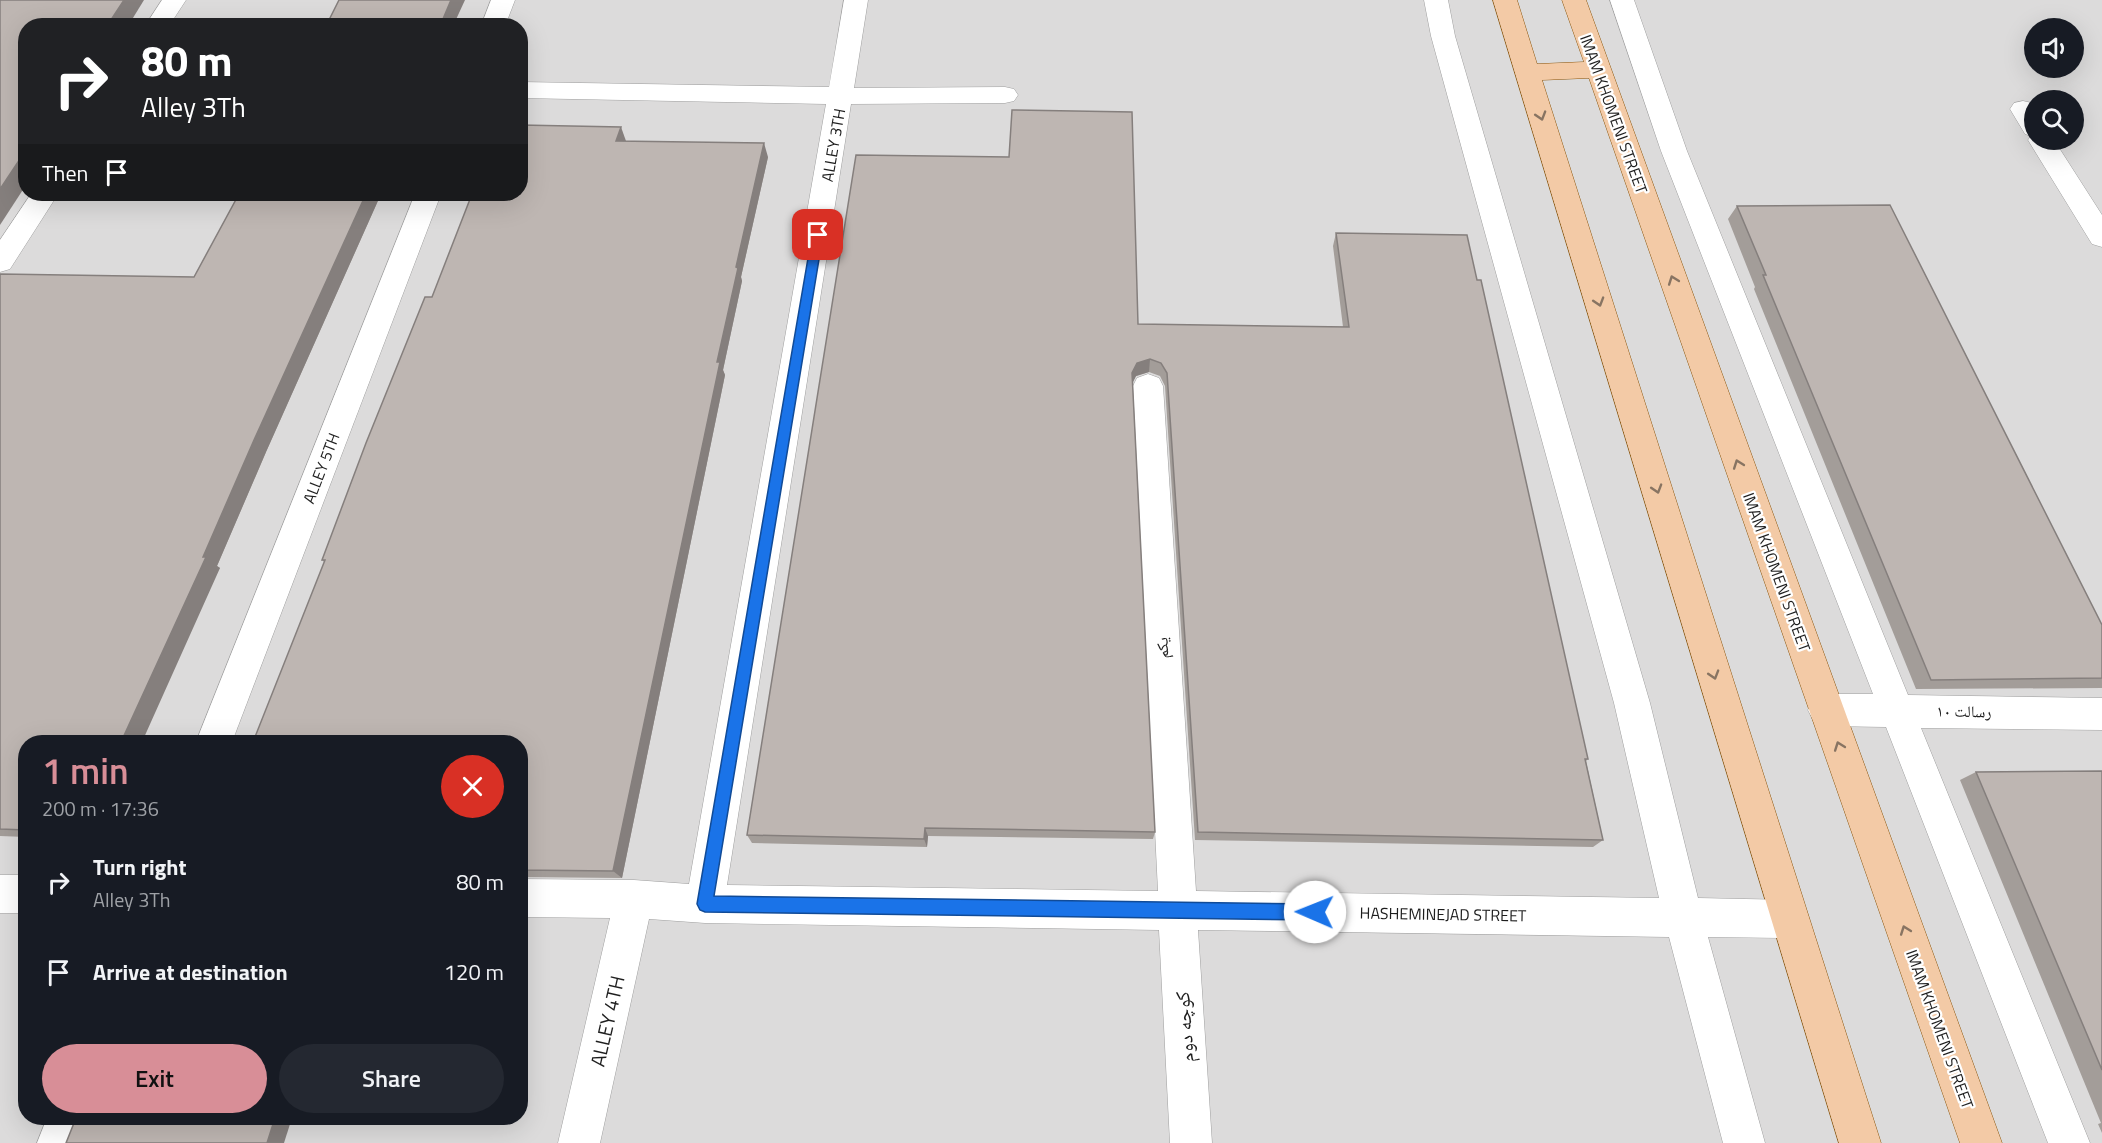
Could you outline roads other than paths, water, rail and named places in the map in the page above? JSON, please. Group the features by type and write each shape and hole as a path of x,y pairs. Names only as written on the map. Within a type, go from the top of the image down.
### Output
{"main road":[{"path":"1505,0 1860,1143"},
{"name":"IMAM KHOMENI STREET","path":"1574,0 1981,1143"},
{"path":"1528,72 1599,70"}],"street":[{"path":"162,18 174,0"},
{"path":"496,18 503,0"},
{"name":"ALLEY 3TH","path":"705,904 856,0"},
{"path":"1436,0 1443,36 1632,704 1683,918 1744,1143"},
{"path":"1622,0 1674,151 2069,1143"},
{"path":"528,90 841,96 1005,95"},
{"path":"2047,150 2102,237"},
{"path":"0,262 40,201"},
{"name":"ALLEY 5TH","path":"217,735 425,201"},
{"name":"یکم","path":"1148,386 1177,910"},
{"name":"رسالت ۱۰","path":"1826,710 2102,714"},
{"path":"0,894 18,894"},
{"name":"HASHEMINEJAD STREET","path":"528,898 634,899 705,904 1790,919"},
{"name":"ALLEY 4TH","path":"579,1143 634,899"},
{"name":"کوچه دوم","path":"1177,910 1191,1143"},
{"path":"58,1143 65,1125"}]}
